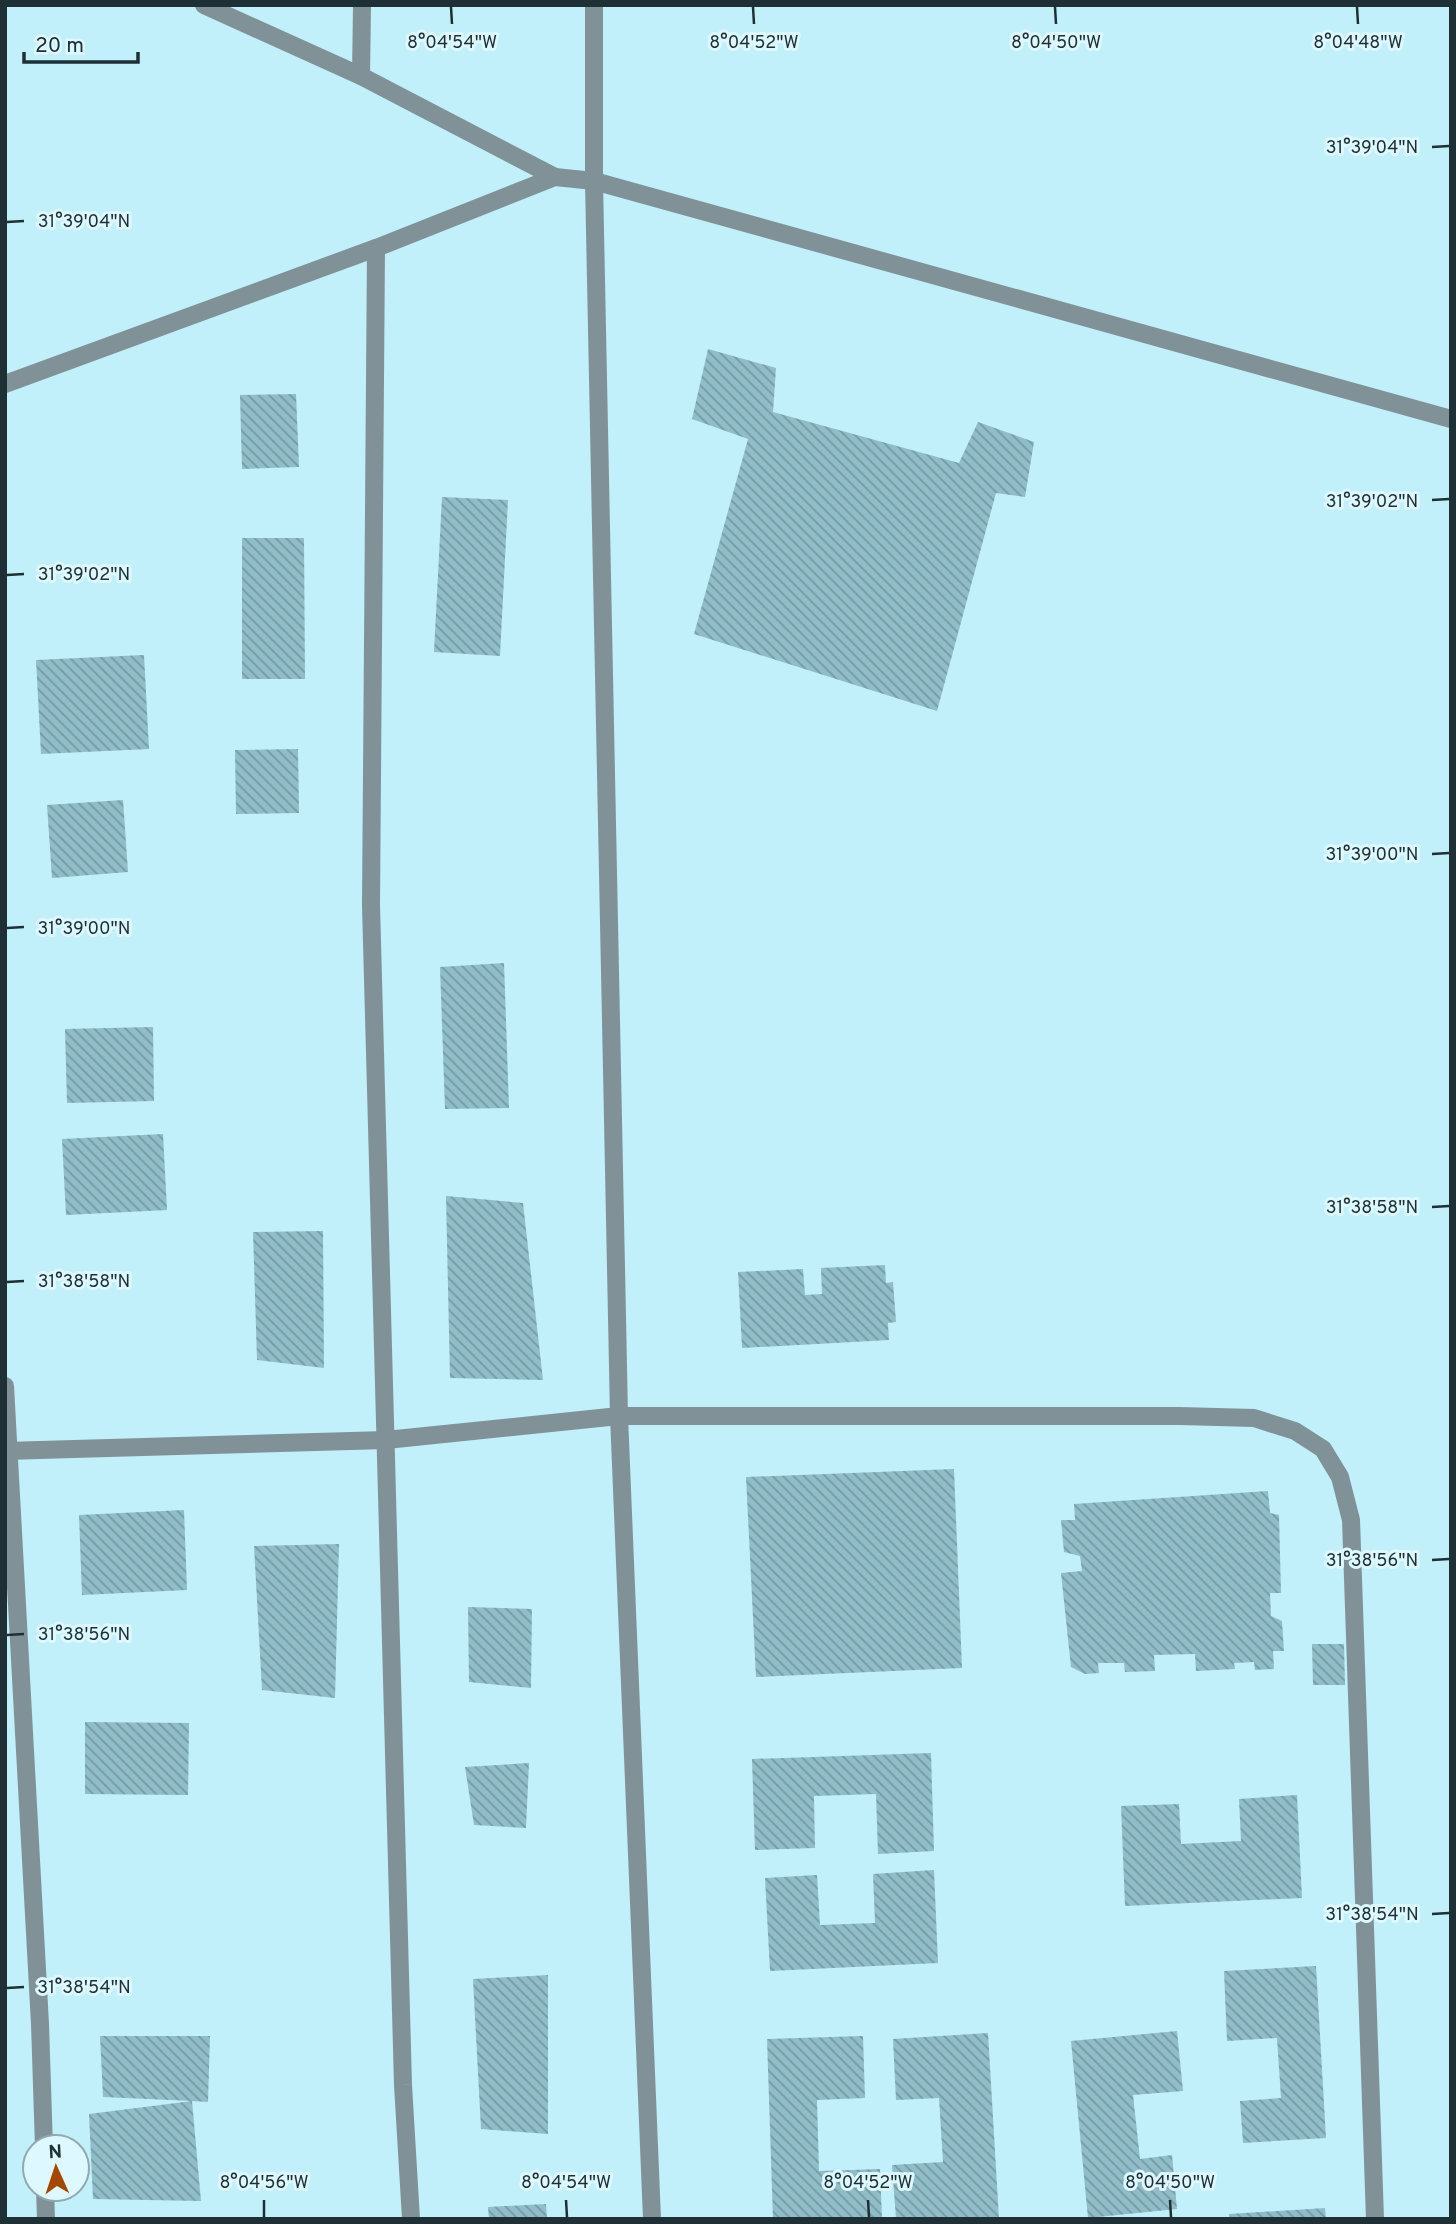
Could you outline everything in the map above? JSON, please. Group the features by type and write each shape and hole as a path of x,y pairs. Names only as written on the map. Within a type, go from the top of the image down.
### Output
{"street":[{"path":"204,5 361,76 555,177 594,181 1451,419"},
{"path":"361,76 362,5"},
{"path":"594,5 594,181 619,1416 652,2219"},
{"path":"5,384 376,248 555,177"},
{"path":"376,248 371,905 403,2058 411,2219"},
{"path":"5,1387 43,2133"},
{"path":"7,1451 386,1440 619,1416 1180,1416 1254,1418 1294,1431 1323,1449 1340,1477 1351,1520 1375,2219"}],"building":[{"path":"708,349 776,368 773,412 959,463 978,422 1034,442 1025,497 996,493 937,711 694,634 748,439 692,419"},
{"path":"296,394 299,467 242,469 240,395"},
{"path":"442,497 508,500 500,656 434,652"},
{"path":"242,538 304,538 305,679 242,679"},
{"path":"144,655 149,749 41,754 36,660"},
{"path":"298,749 299,813 236,814 235,750"},
{"path":"123,800 128,872 52,878 47,805"},
{"path":"504,963 509,1108 445,1109 440,967"},
{"path":"153,1027 154,1101 67,1103 65,1029"},
{"path":"163,1134 167,1210 66,1215 62,1139"},
{"path":"446,1196 523,1203 543,1380 450,1378"},
{"path":"323,1231 324,1368 257,1360 253,1232"},
{"path":"885,1265 886,1283 893,1282 896,1322 888,1323 889,1340 742,1348 738,1272 803,1269 805,1295 822,1294 821,1268"},
{"path":"954,1469 962,1668 756,1677 746,1477"},
{"path":"1268,1491 1270,1513 1279,1515 1281,1593 1270,1593 1271,1616 1282,1621 1284,1651 1273,1651 1274,1669 1255,1670 1254,1662 1234,1663 1235,1669 1196,1671 1195,1654 1154,1655 1155,1671 1125,1672 1124,1663 1098,1663 1099,1673 1085,1674 1071,1667 1061,1573 1082,1571 1080,1556 1064,1552 1061,1520 1075,1520 1074,1504"},
{"path":"184,1510 187,1590 82,1595 79,1515"},
{"path":"339,1544 335,1698 262,1690 254,1546"},
{"path":"468,1607 532,1609 531,1688 469,1682"},
{"path":"1312,1644 1344,1644 1345,1685 1313,1685"},
{"path":"85,1722 189,1723 188,1795 85,1794"},
{"path":"931,1753 934,1851 878,1854 876,1794 814,1796 815,1848 755,1850 752,1759"},
{"path":"529,1763 526,1828 474,1825 465,1767"},
{"path":"1297,1795 1302,1898 1125,1906 1121,1806 1179,1804 1181,1844 1241,1841 1239,1799"},
{"path":"934,1870 938,1963 770,1971 765,1878 817,1875 820,1925 875,1923 873,1874"},
{"path":"1316,1966 1326,2138 1243,2143 1240,2101 1281,2098 1277,2038 1227,2041 1224,1971"},
{"path":"548,1975 548,2134 481,2129 473,1979"},
{"path":"1177,2031 1183,2091 1133,2095 1140,2159 1172,2155 1177,2209 1088,2218 1071,2041"},
{"path":"988,2033 999,2219 896,2219 892,2165 943,2162 939,2098 896,2100 893,2039"},
{"path":"100,2036 210,2036 208,2102 103,2097"},
{"path":"863,2036 865,2098 817,2100 819,2171 880,2169 882,2219 773,2219 767,2039"},
{"path":"192,2101 201,2201 93,2199 89,2114"},
{"path":"546,2204 547,2219 489,2219 488,2207"},
{"path":"1325,2208 1326,2219 1230,2219 1229,2214"}]}
